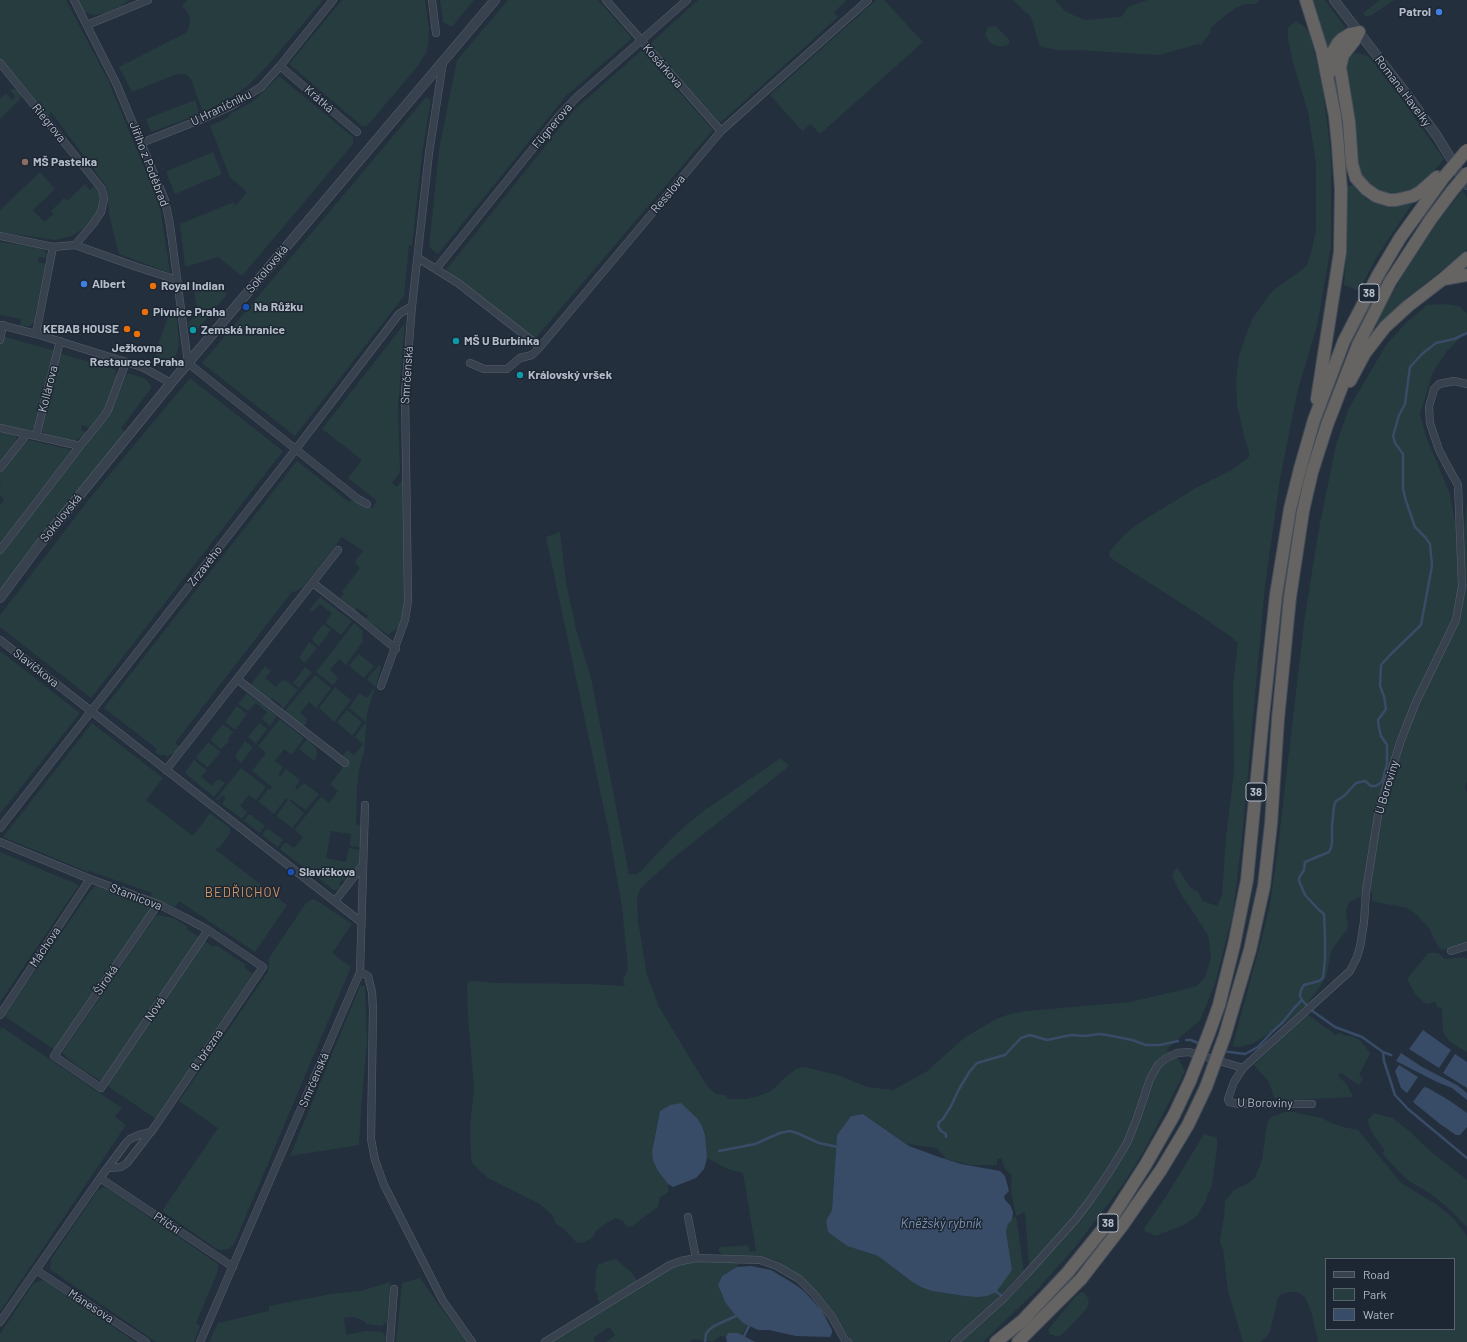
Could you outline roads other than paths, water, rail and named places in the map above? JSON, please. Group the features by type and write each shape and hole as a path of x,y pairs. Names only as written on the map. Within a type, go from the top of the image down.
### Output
{"highway":[{"path":"1306,0 1316,32 1330,92 1338,146 1341,190 1340,252 1314,420"},
{"path":"1330,92 1330,57 1333,50 1342,39 1350,34 1359,32"},
{"path":"1359,32 1344,55 1340,67 1349,122 1352,164 1356,178 1366,189 1376,196 1389,200 1413,196 1443,175 1467,150"},
{"name":"38","path":"1018,1342 1081,1279 1122,1226 1161,1170 1188,1125 1206,1087 1225,1035 1250,950 1264,886 1271,824 1278,719 1292,590 1303,511 1312,472 1327,424 1358,345 1390,282 1431,218 1467,173"},
{"name":"38","path":"996,1342 1022,1321 1068,1272 1111,1219 1146,1164 1174,1115 1190,1081 1209,1033 1219,1005 1234,945 1247,880 1263,708 1283,546 1292,502 1314,420 1344,341 1378,275 1409,225 1443,175"},
{"path":"1327,424 1365,353 1385,327 1408,306 1443,280 1467,258"},
{"path":"1443,280 1467,275"}],"street":[{"name":"Jiřího z Poděbrad","path":"74,0 112,73 165,200 170,225 188,363"},
{"path":"87,25 148,0"},
{"name":"U Hraničníku","path":"141,143 231,106 261,87 280,66 333,0"},
{"path":"432,0 436,33"},
{"name":"Sokolovská","path":"0,598 40,544 171,383 495,0"},
{"name":"Kosárkova","path":"606,0 721,131"},
{"name":"Fügnerova","path":"436,269 559,116 577,96 687,0"},
{"name":"Resslova","path":"470,363 484,369 506,369 520,358 532,355 721,131 868,0"},
{"name":"Romana Havelky","path":"1334,0 1437,136 1467,185"},
{"name":"Smrčenská","path":"381,686 396,649 405,620 408,601 405,393 412,306 429,153 443,61"},
{"name":"Riegrova","path":"0,64 102,189 104,199 101,212 75,245"},
{"name":"Krátká","path":"280,66 357,132"},
{"path":"0,236 53,247 75,245 177,280"},
{"path":"36,334 53,247"},
{"path":"418,258 458,283 540,347"},
{"name":"Zrzavého","path":"0,828 296,450 399,314 412,306"},
{"path":"0,340 2,325 60,341 142,367 171,383"},
{"name":"Kollárova","path":"36,436 60,341"},
{"path":"0,550 102,419 108,410 126,362"},
{"path":"188,363 358,499 368,504"},
{"name":"U Boroviny","path":"1312,1104 1234,1103 1229,1102 1228,1100 1234,1082 1242,1068 1350,971 1357,957 1364,922 1366,891 1379,809 1401,740 1416,702 1456,620 1462,586 1458,485 1439,450 1430,422 1430,407 1434,389 1439,384 1454,381 1467,384"},
{"path":"0,428 80,446"},
{"path":"0,468 27,434"},
{"path":"166,770 338,550"},
{"path":"313,583 396,649"},
{"name":"Slavíčkova","path":"0,640 361,922"},
{"path":"237,679 345,763"},
{"name":"Smrčenská","path":"200,1342 360,972 365,805"},
{"name":"Stamicova","path":"0,842 90,879 158,904 208,930 264,967"},
{"path":"334,901 363,864"},
{"name":"Máchova","path":"0,1015 90,879"},
{"name":"Široká","path":"101,1088 54,1056 158,904"},
{"name":"Nová","path":"101,1088 208,930"},
{"path":"1451,951 1467,946"},
{"name":"8. března","path":"109,1168 121,1167 128,1163 151,1132 264,967"},
{"path":"360,972 368,976 372,992 371,1139 375,1160 384,1185 443,1301 472,1342"},
{"path":"955,1342 1004,1298 1075,1220 1091,1199 1127,1143 1150,1079 1158,1065 1176,1052 1189,1052 1242,1068"},
{"path":"0,1322 100,1178 130,1139 151,1132"},
{"name":"Příční","path":"100,1178 233,1267"},
{"path":"688,1217 696,1258"},
{"path":"545,1342 670,1265 680,1261 696,1258 760,1260 777,1266 799,1279 814,1294 832,1317 846,1341"},
{"name":"Mánesova","path":"36,1270 146,1342"},
{"path":"390,1342 394,1289"}],"water":[{"path":"1423,1030 1451,1050 1439,1068 1409,1049"},
{"path":"1401,1053 1422,1067 1457,1085 1467,1093 1467,1100 1452,1088 1396,1061"},
{"path":"1455,1054 1467,1062 1467,1088 1443,1073"},
{"path":"1399,1065 1418,1077 1407,1093 1401,1088 1395,1071"},
{"path":"1424,1087 1450,1101 1467,1113 1467,1127 1460,1135 1456,1135 1440,1124 1413,1102"},
{"path":"681,1103 697,1118 702,1126 705,1135 707,1158 704,1169 696,1178 673,1187 668,1184 658,1171 653,1160 652,1152 660,1111 670,1105"},
{"name":"Kněžský rybník","path":"863,1114 909,1146 961,1164 1000,1171 1005,1176 1009,1191 1004,1196 1013,1212 1012,1220 1008,1224 1006,1231 1012,1270 996,1292 987,1296 977,1297 932,1291 911,1281 878,1256 847,1246 828,1232 826,1221 832,1210 837,1135 851,1116"},
{"path":"751,1266 771,1270 805,1292 822,1311 832,1330 830,1337 796,1336 769,1330 758,1330 743,1323 725,1302 718,1285 722,1276 737,1267"},
{"path":"728,1333 738,1333 755,1342 727,1342 726,1337"}],"waterway":[{"path":"1391,1055 1383,1052 1362,1037 1335,1027 1311,1010 1302,1000 1300,996 1304,985 1319,981 1323,978 1325,937 1324,914 1305,895 1299,878 1304,870 1305,862 1329,852 1331,848 1334,806 1336,801 1344,796 1356,783 1365,781 1371,786 1376,786 1382,782 1387,764 1387,745 1381,736 1378,720 1386,709 1384,696 1380,686 1381,665 1421,625 1432,566 1430,544 1415,527 1406,501 1403,489 1403,454 1395,443 1393,436 1399,415 1405,404 1410,367 1422,354 1436,343 1454,339 1467,333"},
{"path":"1222,1051 1245,1054 1258,1047 1302,1000"},
{"path":"946,1137 946,1134 941,1131 938,1126 939,1122 943,1119 951,1106 970,1071 977,1063 1005,1055 1021,1038 1030,1035 1047,1040 1071,1035 1085,1036 1099,1034 1132,1040 1146,1045 1160,1045 1178,1041"},
{"path":"1186,1040 1191,1040 1200,1044"},
{"path":"1383,1052 1384,1061 1395,1095 1408,1109 1467,1158"},
{"path":"719,1151 755,1144 780,1133 790,1131 819,1143 838,1147"},
{"path":"995,1291 1002,1296"},
{"path":"705,1342 706,1334 709,1330 714,1326 738,1315"},
{"path":"744,1336 749,1326"}],"place":[{"name":"Patrol","path":"1439,12"},
{"name":"MŠ Pastelka","path":"25,162"},
{"name":"Albert","path":"84,284"},
{"name":"Royal Indian","path":"153,286"},
{"name":"Na Růžku","path":"246,307"},
{"name":"Pivnice Praha","path":"145,312"},
{"name":"KEBAB HOUSE","path":"127,329"},
{"name":"Zemská hranice","path":"193,330"},
{"name":"Ježkovna Restaurace Praha","path":"137,334"},
{"name":"MŠ U Burbínka","path":"456,341"},
{"name":"Královský vršek","path":"520,375"},
{"name":"Slavíčkova","path":"291,872"}],"district":[{"name":"BEDŘICHOV","path":"243,893"}]}
